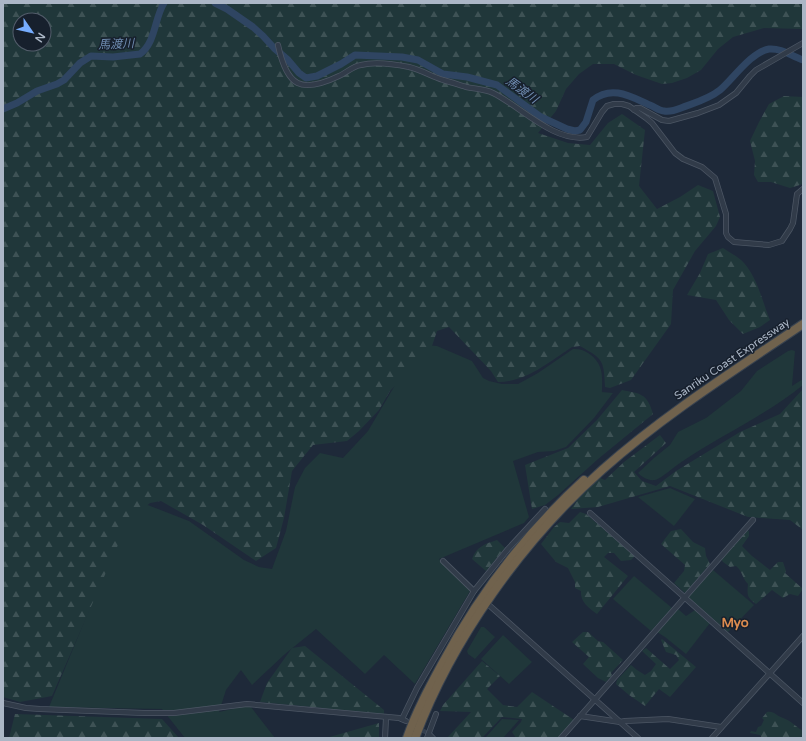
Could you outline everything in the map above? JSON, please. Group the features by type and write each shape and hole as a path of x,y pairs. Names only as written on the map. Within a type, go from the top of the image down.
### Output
{"highway":[{"name":"Sanriku Coast Expressway","path":"415,738 419,725 440,680 470,626 504,579 561,510 602,470 674,412 803,324"},
{"name":"Sanriku Coast Expressway","path":"407,738 429,687 467,620 502,568 527,538 561,502 598,468 630,441 656,422 674,412"}],"street":[{"path":"634,110 636,108 640,108 665,121 698,113 731,98 756,70 803,43"},
{"path":"278,45 282,63 296,83 306,86 330,80 360,65 378,63 409,67 418,69 442,80 466,87 488,91 544,126 562,135 578,138 587,137 607,106 622,104 634,110 652,123 675,153 683,159 702,167 715,178 726,214 726,233 734,242 769,245 782,241 793,223 797,194 803,189"},
{"path":"3,703 26,708 155,714 179,713 247,704 404,720 417,688 474,591 508,549 545,509"},
{"path":"590,513 803,703"},
{"path":"561,738 753,520"},
{"path":"443,561 474,591"},
{"path":"490,606 638,738"},
{"path":"712,738 803,636"},
{"path":"434,738 428,736 436,714"},
{"path":"580,716 620,722 668,719 721,727"},
{"path":"385,738 386,718"}],"green space":[{"path":"3,3 803,3 803,29 764,28 733,37 718,49 701,70 687,78 672,83 662,84 636,75 614,64 593,64 579,74 566,89 556,111 538,133 568,143 590,145 608,123 622,114 645,130 639,186 657,209 680,197 698,185 713,191 720,217 716,226 695,251 673,290 671,324 631,380 610,388 605,387 604,371 601,361 580,346 572,347 546,365 528,375 518,379 498,382 491,371 449,327 437,331 431,349 390,391 379,410 359,431 347,441 313,445 292,471 284,518 276,548 256,561 203,525 161,501 150,503 128,522 52,696 20,702 3,697"},
{"path":"784,96 803,97 803,184 790,188 771,182 758,182 754,175 755,161 750,141 769,104"},
{"path":"723,248 740,259 749,269 770,320 760,327 743,334 729,320 716,300 687,295 700,273 708,254"},
{"path":"425,345 437,346 472,361 483,378 502,384 518,384 538,373 573,349 585,351 596,359 600,367 602,373 602,392 613,393 594,418 566,447 554,451 538,452 513,461 529,517 524,523 439,559 470,591 415,684 384,655 365,674 316,629 285,654 252,685 241,670 226,690 219,712 241,707 251,707 275,738 185,738 162,709 49,707 131,508 140,502 189,521 244,560 259,567 272,569 286,531 295,487 305,468 320,453 343,458 368,431 398,380"},
{"path":"788,351 795,351 792,386 803,379 803,385 774,406 680,463 658,479 648,479 638,473 670,445 678,432 706,418 741,391 757,371"},
{"path":"803,389 803,530 790,520 748,517 670,486 598,507 571,509 579,498 600,478 605,480 624,462 660,435 666,443 634,472 642,481 656,486 676,471 740,432 780,414"},
{"path":"622,390 634,392 646,398 653,414 598,459 558,495 545,505 532,509 525,465 568,448 597,420"},
{"path":"670,488 695,499 674,526 638,497"},
{"path":"580,512 586,514 635,556 631,560 621,561 614,553 608,553 604,557 628,576 597,614 584,602 581,591 575,588 575,582 568,568 556,562 541,544 554,527 560,522 569,523"},
{"path":"681,529 693,542 705,548 706,556 710,564 685,593 674,583 684,571 685,565 661,544 671,531"},
{"path":"748,530 749,536 742,546 770,570 778,562 783,562 786,571 785,573 803,589 798,596 790,594 783,598 772,590 756,604 749,598 748,584 740,570 736,566 730,567 721,559"},
{"path":"497,540 505,548 486,571 472,559 479,548 485,544"},
{"path":"713,570 754,605 728,632 688,597"},
{"path":"634,576 672,608 651,631 613,599"},
{"path":"678,609 686,616 695,610 710,623 686,654 657,632"},
{"path":"481,627 484,627 495,637 475,659 468,654 467,651"},
{"path":"583,632 588,632 598,641 603,642 623,660 611,673 612,675 606,682 598,678 583,664 589,657 572,642"},
{"path":"503,635 532,662 509,684 481,659"},
{"path":"662,639 696,667 670,697 659,689 645,706 616,684 617,680 631,665 645,675 651,671 656,664 642,651 646,648 670,669 679,660 676,655 666,652 661,640"},
{"path":"305,646 384,710 384,714 260,702 267,683 292,648"},
{"path":"482,661 500,676 487,689 503,705 517,707 532,692 574,720 558,738 516,738 512,732 522,719 502,717 482,738 447,738 471,712 440,711 443,705"},
{"path":"767,712 774,713 791,722 803,731 803,738 762,738 760,735 750,733 751,731 756,732 758,727 761,726 764,720 762,718"},
{"path":"15,714 162,719 179,738 9,738"},
{"path":"502,719 519,720 503,738 485,738"},
{"path":"379,723 379,738 326,738"}],"waterway":[{"name":"馬渡川","path":"3,109 17,103 37,91 64,80 80,63 91,56 113,57 140,54 145,49 152,37 158,16 164,3"},
{"name":"馬渡川","path":"215,3 227,9 253,27 288,60 299,73 306,78 317,76 355,55 402,57 418,60 443,74 467,77 497,85 541,117 575,131 580,130 586,122 593,100 600,95 608,93 623,94 638,99 661,110 670,111 679,109 716,93 749,60 762,51 774,49 803,60"}],"tunnel":[{"path":"406,721 429,734"}],"district":[{"name":"Myo","path":"735,623"}]}
